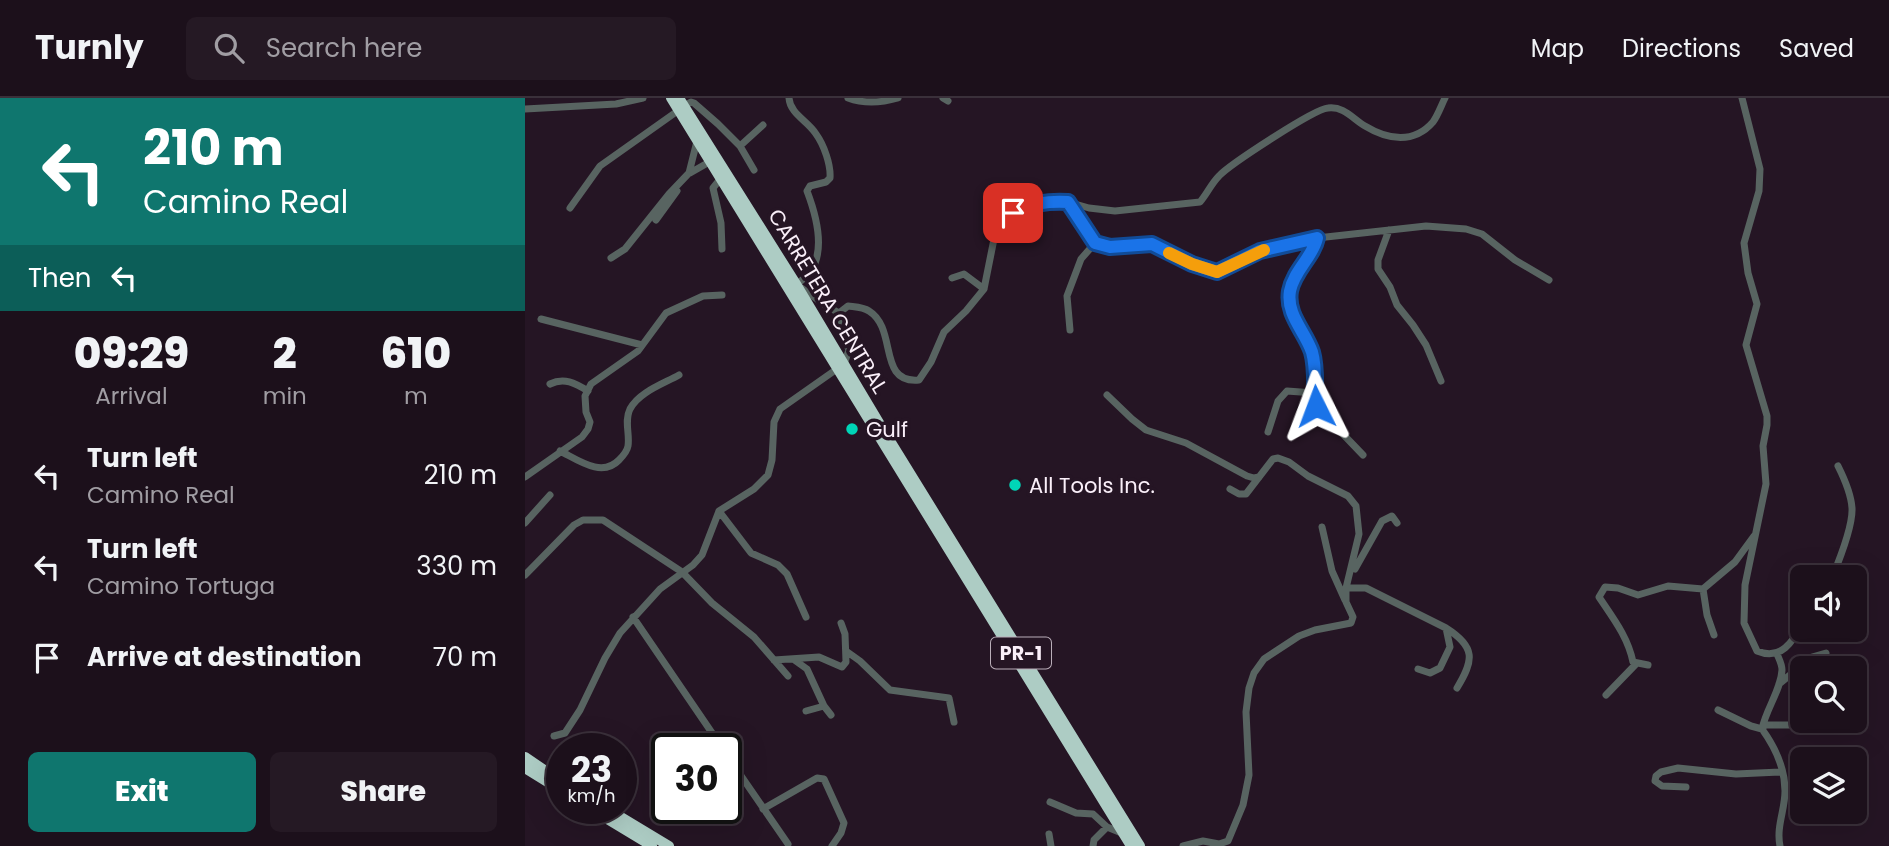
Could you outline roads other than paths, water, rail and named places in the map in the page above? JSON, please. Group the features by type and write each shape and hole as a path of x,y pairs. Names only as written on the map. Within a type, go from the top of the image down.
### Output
{"highway":[{"name":"CARRETERA CENTRAL","path":"671,98 681,105 796,284 841,366 1131,846"},
{"name":"CARRETERA CENTRAL","path":"681,105 697,140 1140,846"},
{"path":"525,757 546,771"},
{"path":"525,768 546,781"},
{"path":"616,824 652,846"},
{"path":"633,824 669,846"}],"street":[{"path":"525,109 616,104 643,98"},
{"path":"789,98 790,107 815,133 831,171 826,182 810,186 807,191 816,213 819,240 812,270 808,277 796,284 839,313"},
{"path":"848,98 860,102 886,102 898,98"},
{"path":"839,313 848,306 866,309 875,316 885,330 888,355 894,369 904,377 919,380 931,362 944,332 984,289 994,239 1013,213 1024,207 1045,201 1068,202 1115,211 1200,202 1219,174 1301,120 1327,108 1345,110 1365,127 1401,138 1417,135 1434,121 1445,98"},
{"path":"1742,98 1760,169 1759,191 1744,243 1748,273 1757,304 1746,345 1767,416 1763,446 1766,484 1745,585 1744,623 1760,653 1777,654 1791,642"},
{"path":"570,208 600,166 681,105 691,103 699,107 740,146 754,170"},
{"path":"740,146 763,125"},
{"path":"656,220 689,173 697,140"},
{"path":"611,258 625,249 689,173 711,161"},
{"path":"721,178 713,188 721,223 722,249"},
{"path":"1068,202 1095,243 1110,247 1152,244 1192,264 1217,272 1260,251 1317,238 1426,226 1466,229 1482,234 1515,260 1549,280"},
{"path":"1389,230 1378,260 1378,269 1390,287 1397,305 1426,345 1441,381"},
{"path":"1317,238 1315,247 1294,277 1289,301 1292,313 1312,353 1316,406 1363,455"},
{"path":"1070,330 1067,296 1081,259 1095,243"},
{"path":"951,278 964,274 984,289"},
{"path":"525,477 582,437 590,422 585,397 591,384 638,351 666,313 703,296 722,295"},
{"path":"565,733 580,710 615,641 633,617 660,589 693,565 702,555 719,511 754,489 768,475 772,460 774,422 781,410 841,366 849,350 839,323 839,313"},
{"path":"541,320 642,345"},
{"path":"561,451 594,467 612,466 628,447 627,424 630,410 642,396 679,375"},
{"path":"550,384 557,380 567,381 588,391"},
{"path":"1268,432 1278,401 1287,391 1314,393"},
{"path":"1107,395 1146,430 1186,443 1247,476 1259,477"},
{"path":"1230,489 1246,494 1277,457 1348,496 1356,506 1359,534 1346,602"},
{"path":"1837,466 1846,481 1852,509 1837,565"},
{"path":"525,523 549,495"},
{"path":"719,511 751,553 778,565 787,574 806,617"},
{"path":"1348,587 1357,564 1382,522 1392,516 1397,523"},
{"path":"525,575 574,525 583,520 603,520 682,572 712,603 754,637 788,676"},
{"path":"1183,846 1203,841 1219,844 1228,841 1241,810 1249,775 1246,712 1249,688 1254,673 1264,659 1299,636 1351,623 1353,617 1332,571 1322,527"},
{"path":"1636,664 1623,632 1599,597 1605,587 1618,588 1637,595 1668,586 1703,589 1735,562 1756,533"},
{"path":"1348,587 1366,588 1446,628 1462,639 1469,651 1467,672 1457,688"},
{"path":"1703,589 1707,615 1714,635"},
{"path":"633,617 712,733"},
{"path":"774,660 819,657 842,667 846,662 846,650 841,623"},
{"path":"1418,669 1430,673 1440,668 1450,647 1446,628"},
{"path":"846,650 890,690 949,698 954,722"},
{"path":"1779,684 1812,657 1826,653"},
{"path":"1762,729 1783,667 1777,654"},
{"path":"793,658 807,669 831,715"},
{"path":"1606,695 1636,664 1648,664"},
{"path":"806,711 824,706"},
{"path":"1718,710 1762,729 1777,750 1785,791 1779,830 1780,846"},
{"path":"1762,729 1765,725 1790,725"},
{"path":"1686,788 1662,786 1655,781 1656,776 1678,768 1735,774 1782,772"},
{"path":"742,778 788,844"},
{"path":"763,809 817,778 824,779 844,823 832,846"},
{"path":"1050,802 1076,813 1093,814 1107,827 1124,834"},
{"path":"1093,846 1094,840 1107,827"},
{"path":"1049,834 1051,846"}],"place":[{"name":"Gulf","path":"852,429"},
{"name":"All Tools Inc.","path":"1015,485"}]}
